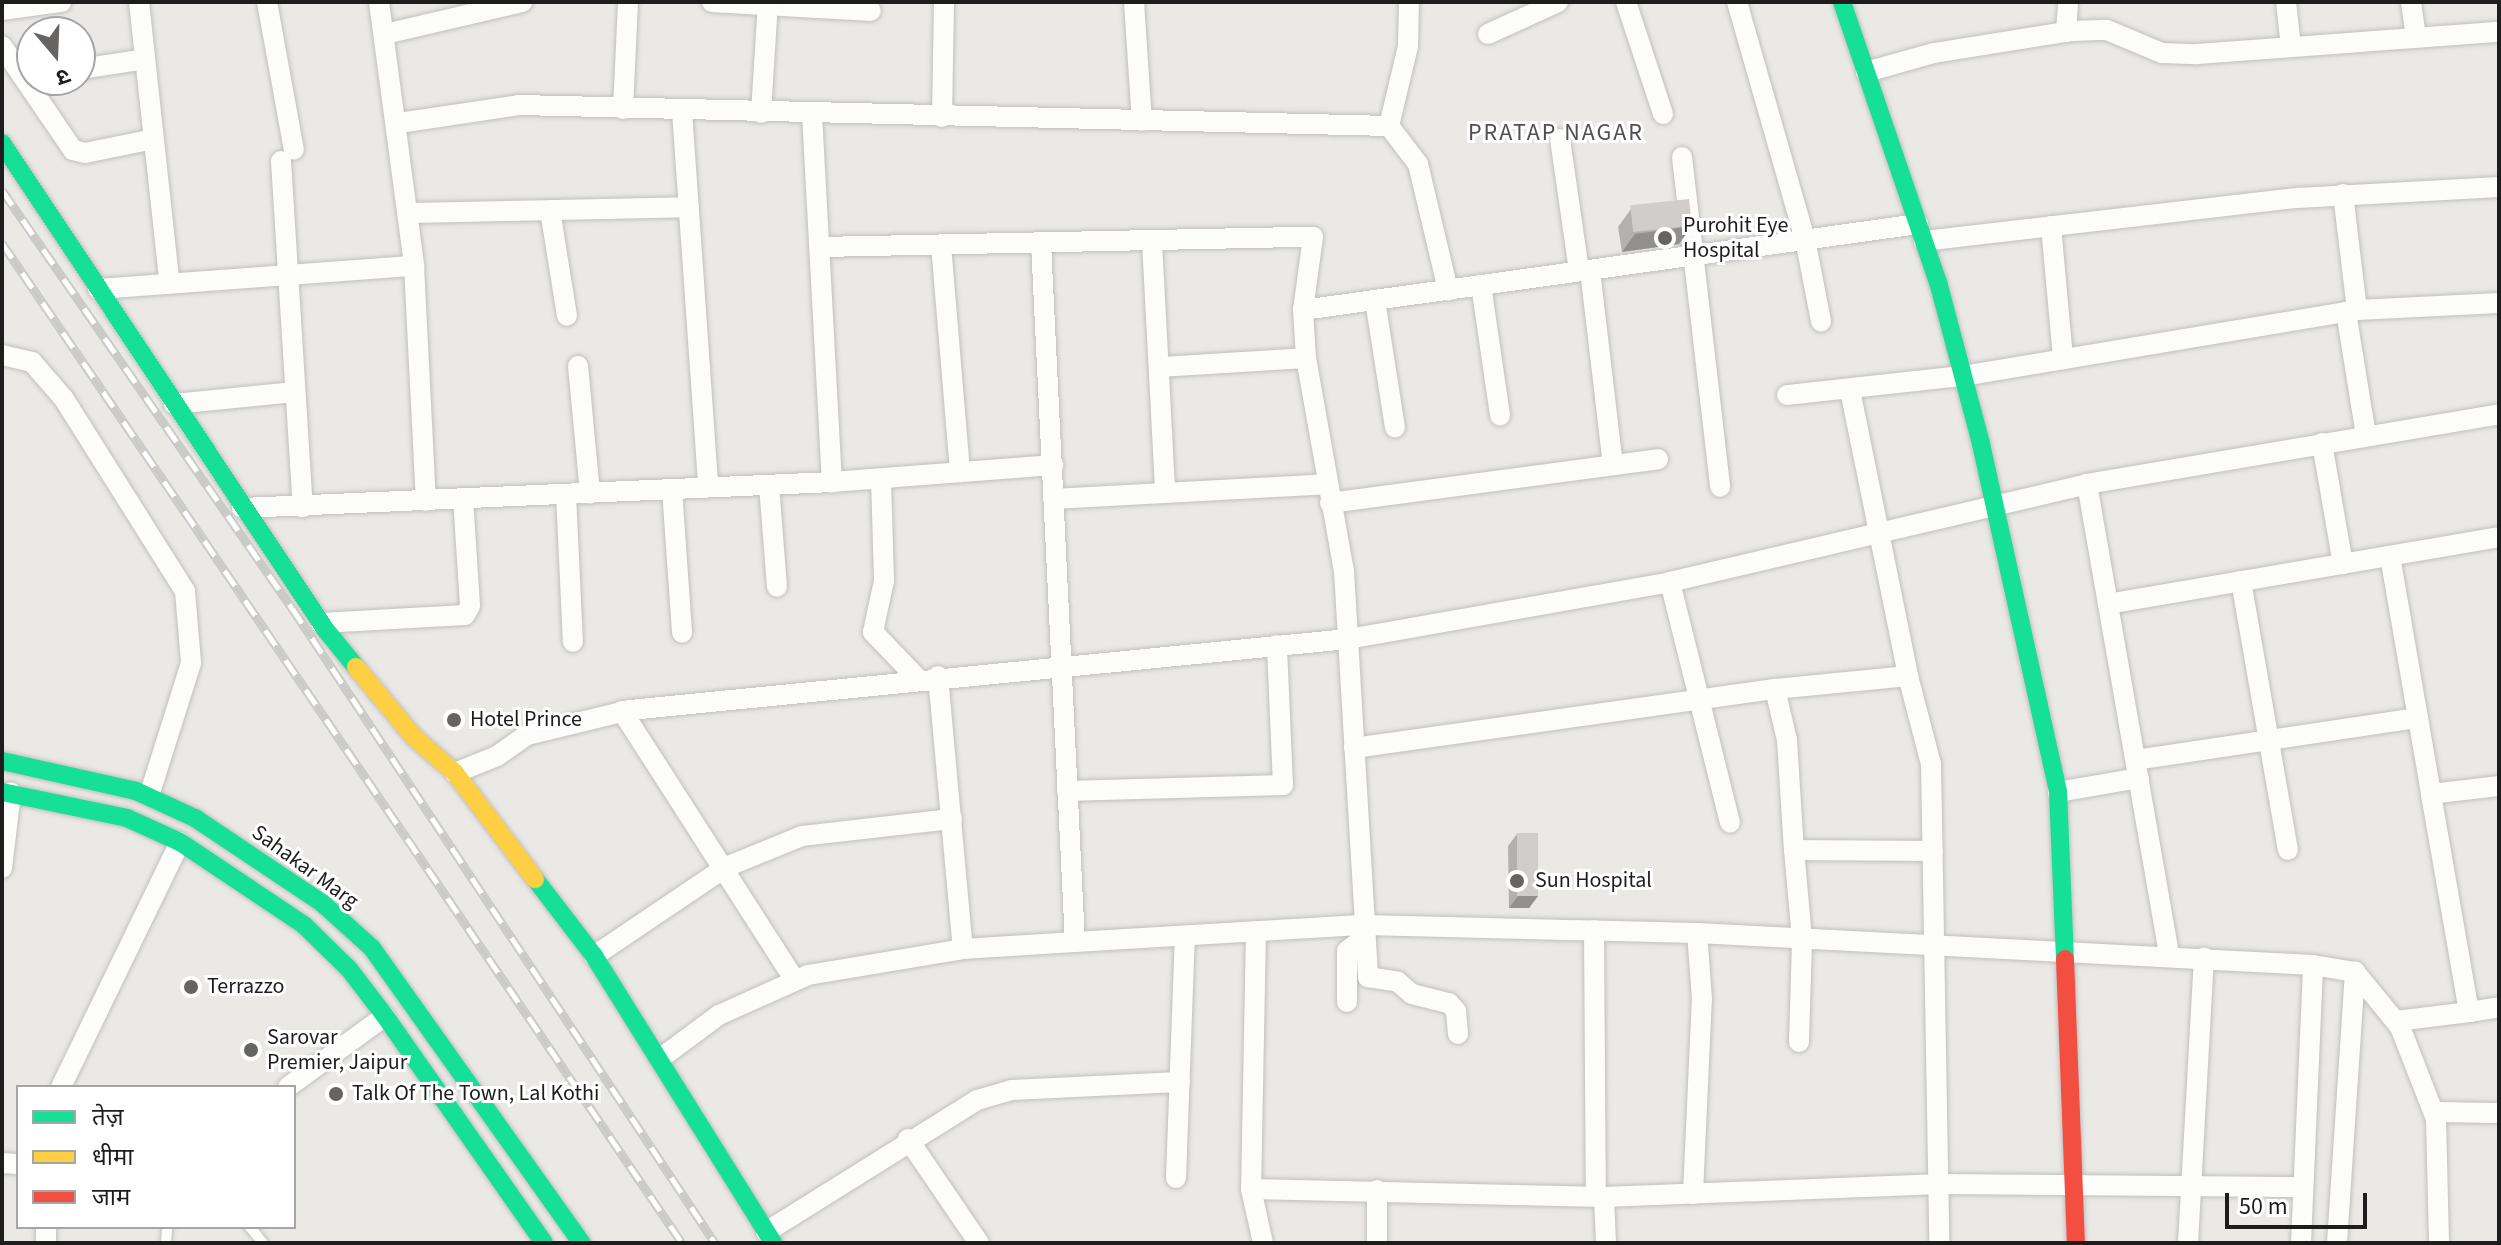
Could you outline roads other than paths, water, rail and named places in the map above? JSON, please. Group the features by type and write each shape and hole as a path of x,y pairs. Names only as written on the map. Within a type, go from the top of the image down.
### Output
{"street":[{"path":"2,10 61,2"},
{"path":"139,2 169,280"},
{"path":"267,2 288,155 285,273 303,507"},
{"path":"379,2 399,123 414,266 426,501"},
{"path":"385,34 522,2"},
{"path":"623,109 628,2"},
{"path":"712,2 871,11"},
{"path":"942,117 944,2"},
{"path":"1134,2 1142,121"},
{"path":"1389,126 1408,46 1409,2"},
{"path":"1488,34 1558,2"},
{"path":"1626,2 1663,114"},
{"path":"1737,2 1805,239 1821,321"},
{"path":"1842,2 1921,232 1963,376 1995,503 2058,792 2067,949 2076,1243"},
{"path":"2066,32 2068,2"},
{"path":"2286,2 2291,47"},
{"path":"2411,2 2416,37"},
{"path":"761,113 768,3"},
{"path":"1866,72 1934,53 2066,32 2107,30 2162,53 2499,32"},
{"path":"2,46 16,63"},
{"path":"96,67 145,59"},
{"path":"39,96 73,150 85,153 154,139"},
{"path":"399,123 519,105 1389,126"},
{"path":"682,111 708,487"},
{"path":"812,114 832,482"},
{"path":"1389,126 1418,164 1448,290"},
{"path":"1560,139 1584,270 1613,465"},
{"path":"2,143 321,623 414,737 455,773 594,956 661,1058 770,1237 908,1139 977,1100 1011,1090 1180,1082"},
{"path":"1682,157 1697,255 1720,487"},
{"path":"1303,310 1805,239 2051,226 2343,194 2499,187"},
{"path":"2343,194 2351,311 2366,435"},
{"path":"409,213 689,207"},
{"path":"550,210 567,316"},
{"path":"2051,226 2063,359"},
{"path":"820,247 1313,237 1303,310 1306,358 1344,571 1368,977 1398,982 1408,992 1449,1003 1456,1011 1458,1034"},
{"path":"1152,241 1165,493"},
{"path":"1041,243 1075,942"},
{"path":"941,245 960,472"},
{"path":"98,289 169,280 414,266"},
{"path":"1481,285 1500,416"},
{"path":"1375,300 1395,427"},
{"path":"1787,395 1963,376 2351,311 2499,303"},
{"path":"2,355 32,362 64,399 185,591 191,663 149,796"},
{"path":"1160,367 1306,358"},
{"path":"578,366 590,493"},
{"path":"1850,390 1908,676 1931,764 1931,944 1941,1184 1939,1243"},
{"path":"174,404 294,392"},
{"path":"455,773 497,756 527,735 622,711 917,678 1348,639 1670,582 1995,503 2087,484 2499,414"},
{"path":"2322,443 2343,564"},
{"path":"1053,499 1165,493 1329,494 1658,459"},
{"path":"242,508 832,482 1053,465"},
{"path":"881,479 884,581 873,632 917,678"},
{"path":"2087,484 2169,955"},
{"path":"769,485 777,587"},
{"path":"672,489 682,633"},
{"path":"566,495 573,642"},
{"path":"321,623 465,615 470,606 463,499"},
{"path":"2108,604 2499,537"},
{"path":"2390,556 2469,1012"},
{"path":"2241,581 2288,850"},
{"path":"1670,582 1730,823"},
{"path":"1067,791 1283,785 1277,645"},
{"path":"938,676 963,949"},
{"path":"1354,748 1775,689 1908,676"},
{"path":"1775,689 1787,740 1802,939 1799,1042"},
{"path":"622,711 726,867 795,980"},
{"path":"2058,792 2138,769 2270,739 2418,718"},
{"name":"Sahakar Marg","path":"2,761 149,796 195,818 322,903 372,948 582,1243"},
{"path":"64,802 70,775"},
{"path":"2431,794 2499,786"},
{"path":"2,868 7,792 64,802 127,818 180,842 304,925 349,969 385,1016 544,1243"},
{"path":"594,956 726,867 802,836 952,819"},
{"path":"62,1085 180,842"},
{"path":"1794,850 1933,851"},
{"path":"1594,930 1600,1196 1606,1243"},
{"path":"661,1058 719,1015 795,980 963,949 1256,931 1594,930 1697,933 2067,949 2313,965 2355,972 2396,1021 2434,1112 2439,1243"},
{"path":"1256,931 1251,1189 1263,1243"},
{"path":"1347,1002 1347,951 1365,931"},
{"path":"1693,1194 1702,999 1697,933"},
{"path":"1176,1178 1185,936"},
{"path":"2188,1243 2204,957"},
{"path":"2301,1243 2313,965"},
{"path":"2337,1243 2355,972"},
{"path":"2396,1021 2499,1007"},
{"path":"291,1085 385,1016"},
{"path":"2434,1112 2499,1113"},
{"path":"908,1139 979,1243"},
{"path":"1251,1189 1600,1196 1941,1184 2303,1187"},
{"path":"1377,1190 1377,1243"}],"railway":[{"path":"2,190 292,608 715,1243"},
{"path":"2,243 682,1243"}],"place":[{"name":"Purohit Eye Hospital","path":"1665,238"},
{"name":"Hotel Prince","path":"454,720"},
{"name":"Sun Hospital","path":"1517,881"},
{"name":"Terrazzo","path":"191,987"},
{"name":"Sarovar Premier, Jaipur","path":"251,1050"},
{"name":"Talk Of The Town, Lal Kothi","path":"336,1094"}],"district":[{"name":"PRATAP NAGAR","path":"1556,133"}]}
